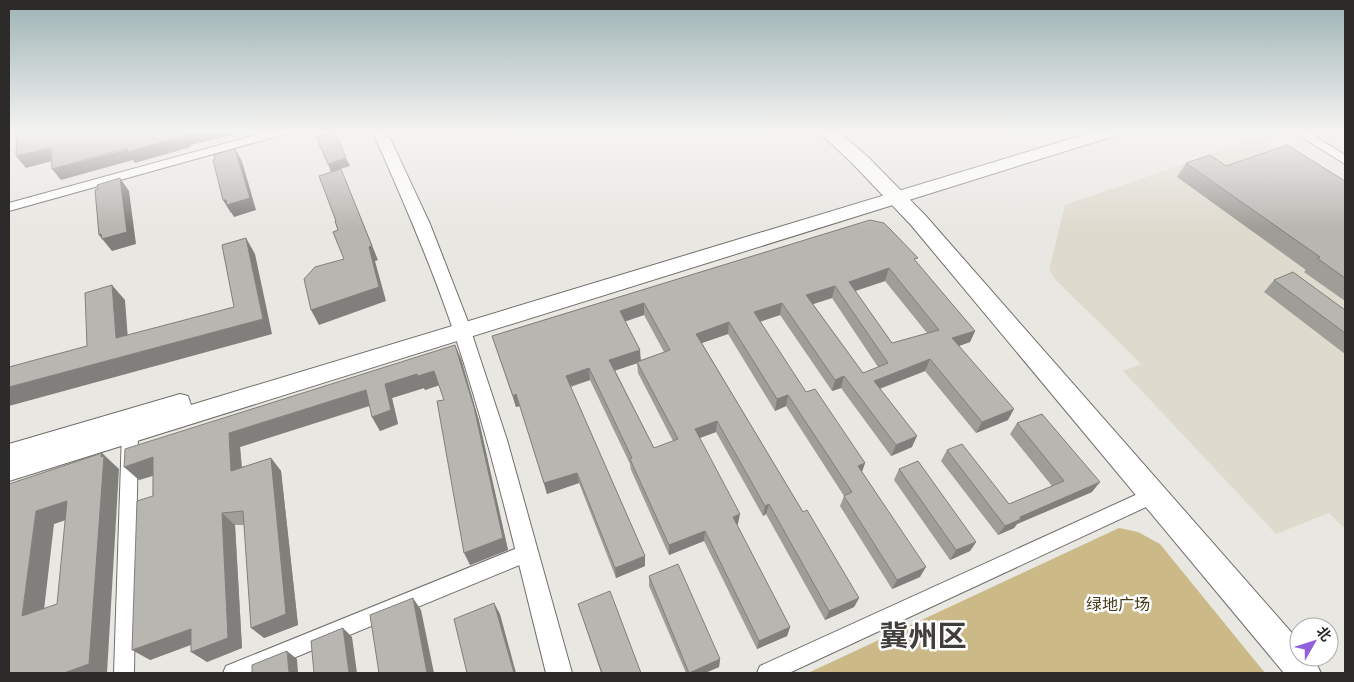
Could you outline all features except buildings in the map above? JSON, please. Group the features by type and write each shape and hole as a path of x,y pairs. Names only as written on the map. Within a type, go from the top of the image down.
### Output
{"main road":[{"path":"864,164 894,193 1305,673"},
{"path":"894,193 981,164"},
{"path":"9,470 130,433 460,326 894,193 998,164"},
{"path":"9,454 460,326"}],"street":[{"path":"9,207 166,164"},
{"path":"395,164 422,224 460,326 497,440 559,673"},
{"path":"124,673 130,433"},
{"path":"767,673 1153,495"},
{"path":"233,673 527,553"}],"shaded area":[{"path":"1184,164 1299,164 1345,194 1345,529 1329,513 1276,534 1123,371 1141,364 1055,279 1050,271 1065,205"}],"green space":[{"name":"绿地广场","path":"1119,528 1138,532 1160,544 1265,673 808,673"}],"district":[{"name":"冀州区","path":"923,636"}]}
